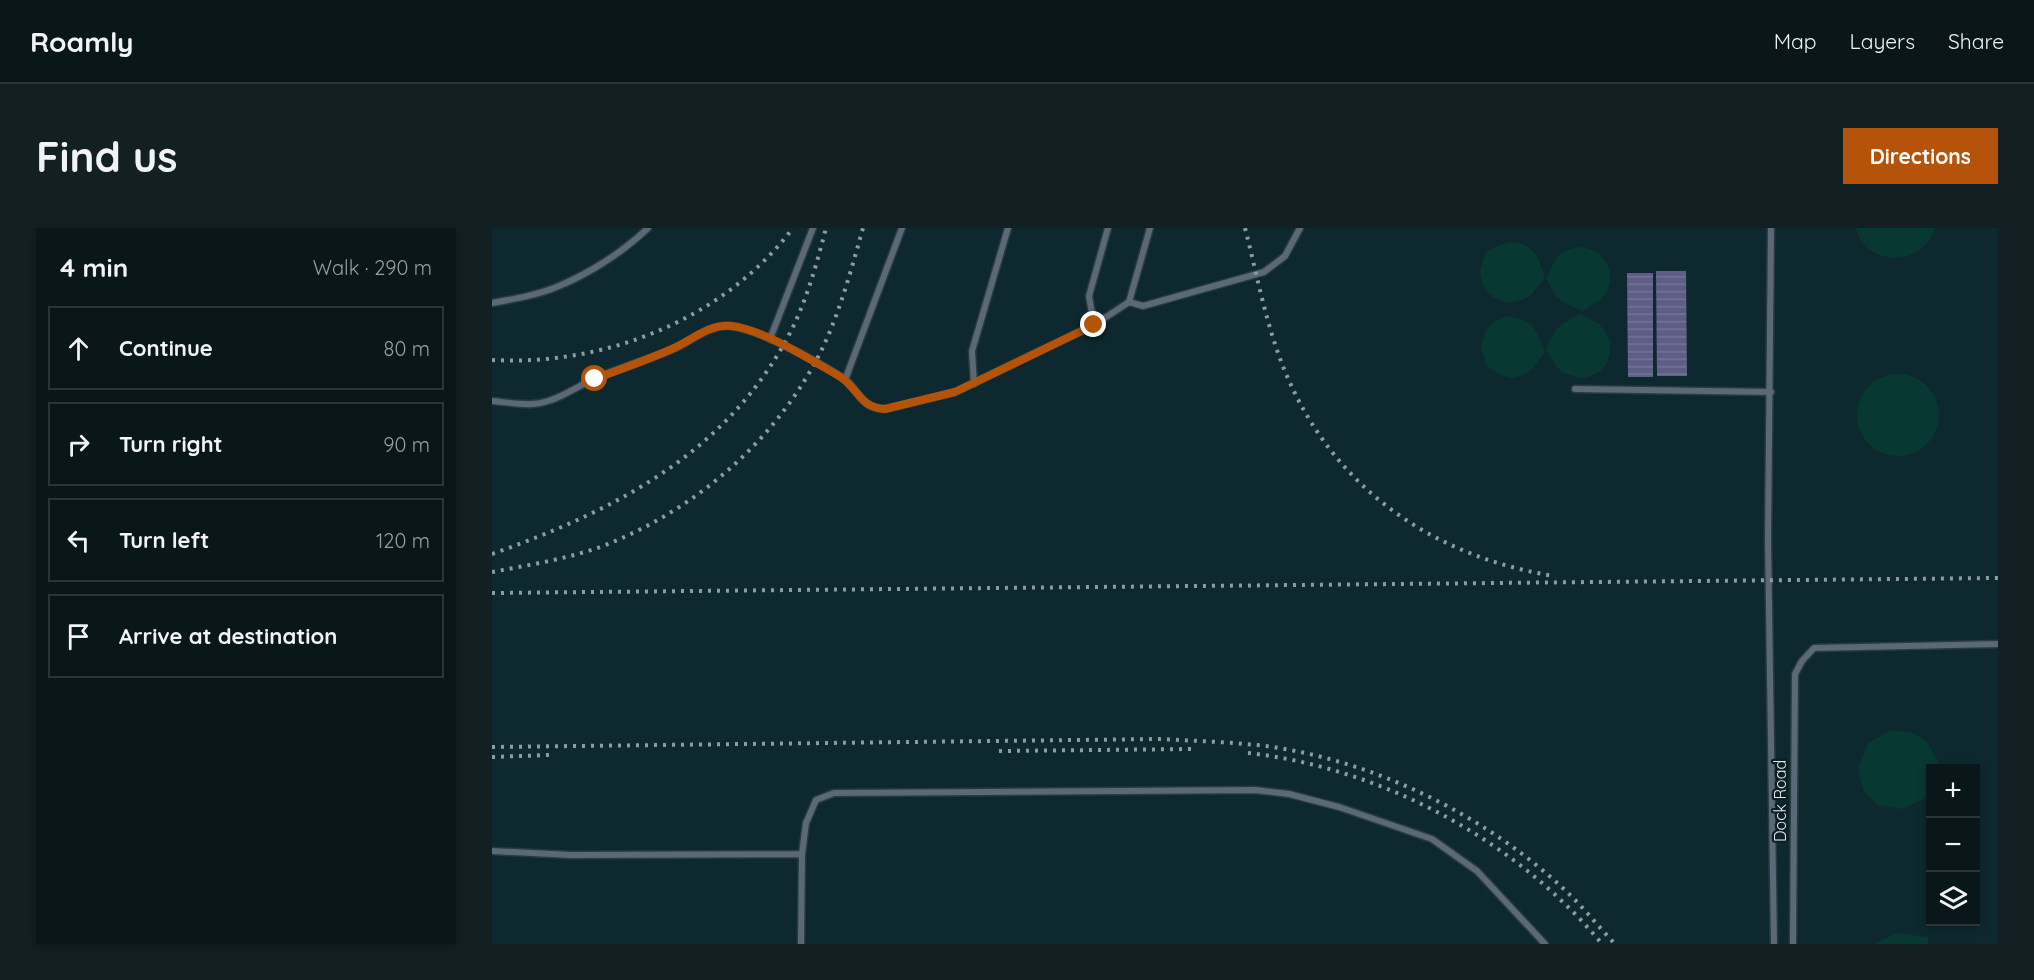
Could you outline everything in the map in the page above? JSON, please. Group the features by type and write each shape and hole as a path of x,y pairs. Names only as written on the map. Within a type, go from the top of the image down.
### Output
{"lane":[{"path":"492,303 558,287 616,254 648,228"},
{"path":"770,339 813,228"},
{"path":"845,380 902,228"},
{"path":"974,384 972,351 1008,228"},
{"path":"1094,325 1089,296 1108,228"},
{"path":"492,401 532,404 556,399 595,379 674,348 708,330 731,326 770,339 845,380 864,402 874,409 885,409 955,392 1094,325 1129,302 1150,228"},
{"path":"1129,302 1143,306 1264,272 1284,256 1295,241 1300,228"},
{"path":"1772,228 1768,540 1774,944"},
{"path":"1575,389 1771,392"},
{"name":"Dock Road","path":"1793,944 1795,674 1802,661 1814,648 1998,644"},
{"path":"801,944 802,854 806,823 816,800 834,793 1255,790 1289,794 1339,807 1432,839 1477,872 1545,944"},
{"path":"492,851 571,855 802,854"}],"shaded area":[{"path":"492,228 1998,228 1998,944 492,944"}],"water":[{"path":"1656,271 1686,271 1687,376 1657,376"},
{"path":"1627,273 1653,273 1653,377 1628,377"}],"building":[{"path":"1856,228 1935,228 1929,241 1920,250 1908,256 1895,258 1881,256 1868,249 1859,238"},
{"path":"1510,242 1520,243 1530,248 1537,256 1545,277 1531,295 1522,300 1506,303 1493,297 1486,290 1480,272 1485,254 1492,248"},
{"path":"1580,247 1599,254 1606,262 1610,272 1607,292 1600,300 1582,311 1556,296 1546,278 1555,260 1562,253"},
{"path":"1580,314 1599,324 1606,332 1610,342 1607,363 1600,371 1581,378 1563,373 1546,349 1555,331 1562,324"},
{"path":"1506,316 1521,319 1530,324 1537,332 1545,352 1531,370 1522,376 1512,378 1502,376 1487,366 1481,348 1486,330"},
{"path":"1898,374 1914,377 1927,386 1936,399 1939,415 1936,431 1927,444 1914,453 1898,456 1882,453 1869,444 1860,431 1857,415 1860,399 1869,386 1882,377"},
{"path":"1891,730 1913,733 1927,742 1937,764 1926,764 1926,798 1903,809 1878,805 1863,790 1858,768 1868,743"},
{"path":"1895,933 1928,937 1928,944 1875,944"}],"railway":[{"path":"492,360 535,360 577,355 618,345 659,331 697,312 732,288 765,260 793,228"},
{"path":"492,554 582,518 624,496 664,472 701,444 735,411 765,374 797,319 807,294 826,228"},
{"path":"492,572 589,551 638,531 671,512 733,466 760,439 806,379 836,317 863,228"},
{"path":"1245,228 1267,317 1284,369 1304,411 1329,448 1358,481 1391,509 1427,533 1467,552 1509,566 1554,576"},
{"path":"492,593 1998,578"},
{"path":"492,747 1161,739 1266,746 1307,753 1387,778 1464,815 1534,863 1572,896 1615,944"},
{"path":"999,751 1194,749"},
{"path":"1248,753 1298,761 1348,775 1396,793 1443,815 1488,842 1529,872 1568,907 1602,944"},
{"path":"492,757 549,755"}],"route":[{"path":"595,379 674,348 708,330 731,326 783,345 845,380 864,402 874,409 885,409 955,392 1094,325"}]}
